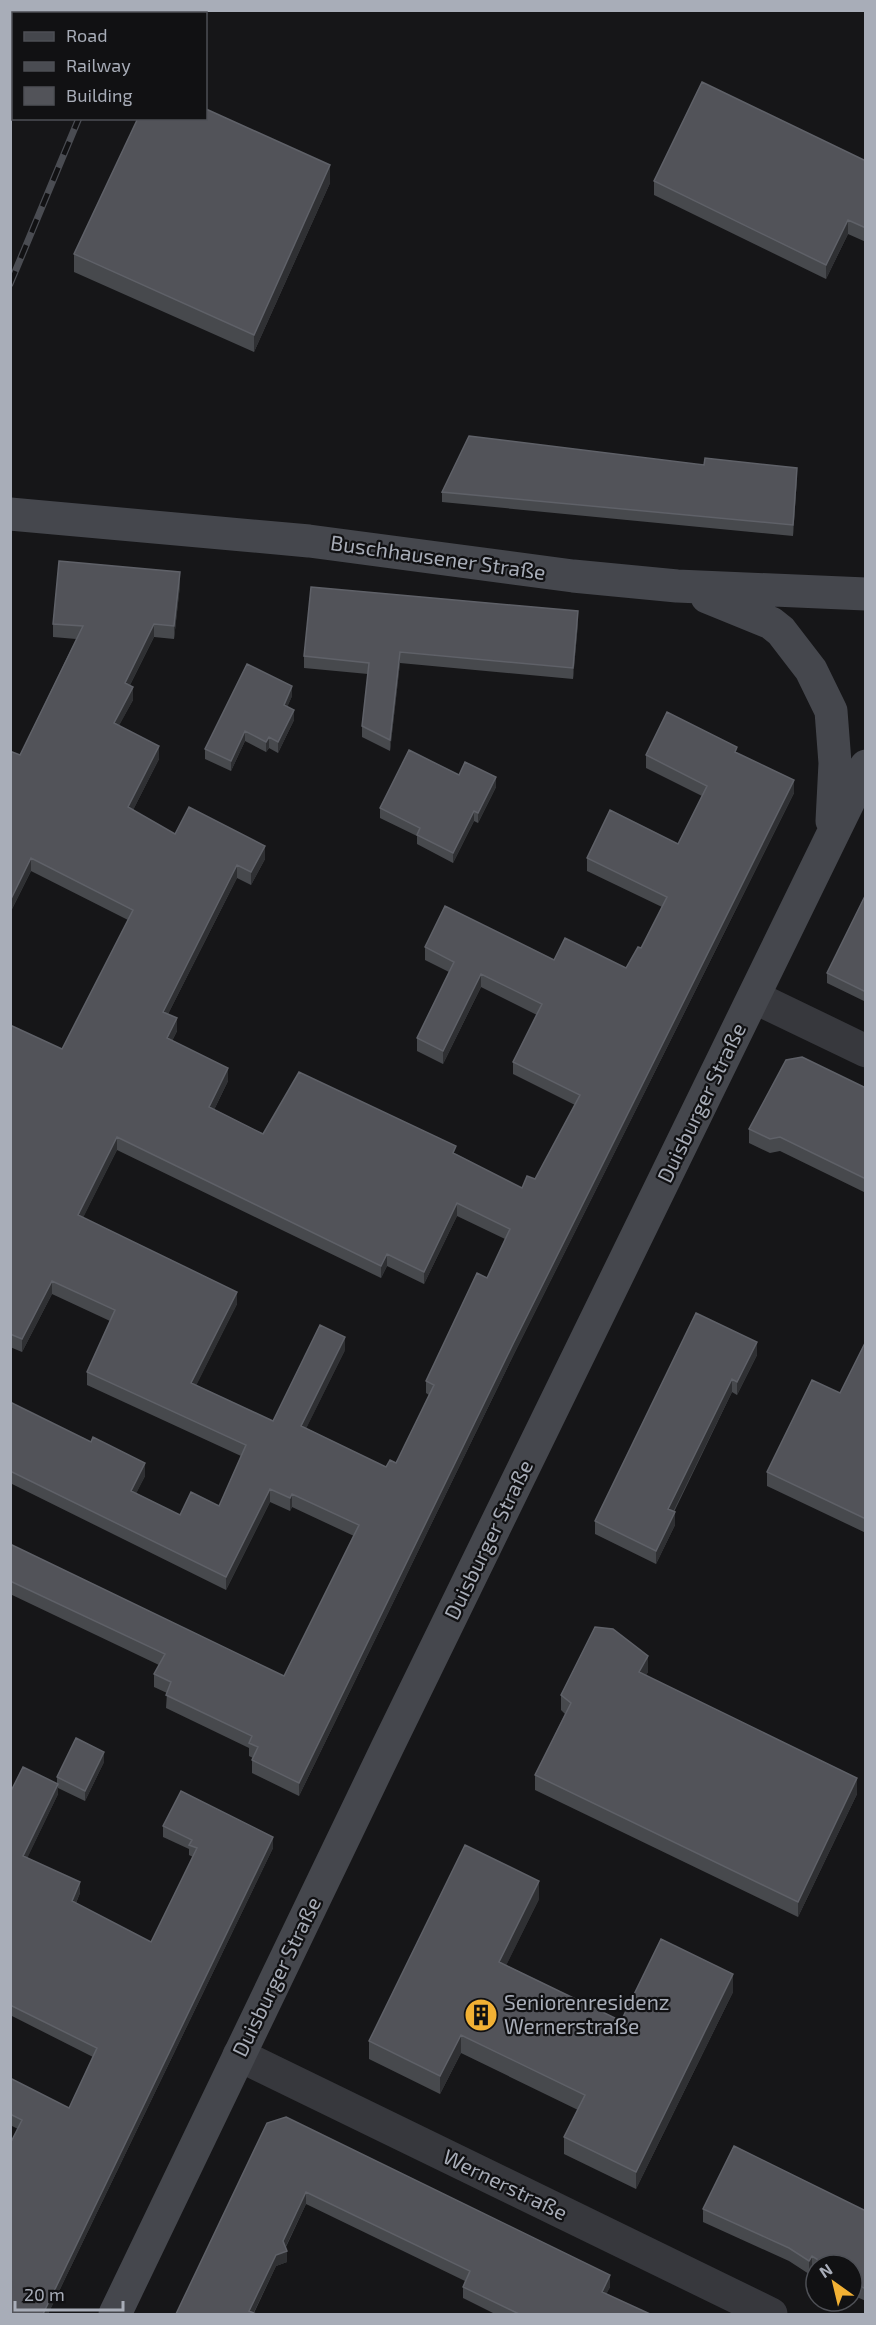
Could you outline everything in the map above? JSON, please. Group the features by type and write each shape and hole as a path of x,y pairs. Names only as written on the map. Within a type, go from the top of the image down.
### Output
{"main road":[{"name":"Buschhausener Straße","path":"10,514 309,541 573,576 677,586 866,594"},
{"path":"677,586 771,623 782,631 811,670 831,711 835,763 829,842"},
{"name":"Duisburger Straße","path":"115,2314 866,766"}],"street":[{"path":"754,997 866,1051"},
{"name":"Wernerstraße","path":"239,2055 771,2314"}],"building":[{"path":"702,82 866,161 866,228 848,220 826,265 654,181"},
{"path":"207,109 330,165 254,335 74,254 137,120 207,120"},
{"path":"469,436 704,465 705,458 797,468 793,525 442,492"},
{"path":"59,561 180,572 174,626 154,624 125,683 133,687 114,723 159,746 128,807 175,834 189,807 265,846 251,872 237,865 163,1012 177,1018 167,1038 228,1068 209,1107 263,1134 299,1072 456,1146 453,1153 522,1188 527,1176 535,1179 580,1095 513,1062 542,1004 481,974 443,1051 417,1038 454,962 425,947 445,906 554,960 565,938 626,968 638,947 641,948 667,897 587,858 610,810 678,844 707,786 646,755 667,712 737,747 735,752 794,780 513,1344 299,1783 252,1760 258,1747 249,1743 252,1736 166,1695 171,1682 154,1674 165,1654 10,1581 10,1544 284,1676 359,1525 292,1494 290,1498 270,1489 226,1577 10,1471 10,1402 91,1442 93,1437 145,1463 131,1491 180,1515 191,1492 219,1506 246,1445 87,1372 115,1310 52,1281 22,1339 10,1334 10,1025 62,1049 133,910 31,858 10,901 10,751 20,755 83,626 53,624","holes":["117,1137 381,1266 387,1254 424,1272 457,1203 510,1229 487,1278 477,1273 426,1381 434,1385 396,1463 390,1460 386,1467 301,1426 345,1337 320,1325 273,1421 191,1383 237,1292 78,1215"]},
{"path":"311,587 578,611 573,668 400,652 390,740 362,726 369,663 304,656"},
{"path":"247,664 292,686 284,705 294,710 278,742 269,737 266,742 245,731 231,761 205,749"},
{"path":"409,750 459,775 465,762 496,777 478,813 474,811 453,853 417,835 420,828 380,808"},
{"path":"866,894 866,992 827,973"},
{"path":"802,1057 866,1088 866,1179 780,1137 770,1139 749,1129 786,1060"},
{"path":"696,1313 757,1342 737,1382 732,1379 668,1509 675,1512 656,1551 595,1521"},
{"path":"866,1341 866,1519 767,1472 812,1380 840,1393"},
{"path":"595,1627 613,1629 648,1656 639,1672 857,1778 798,1902 535,1775 571,1703 561,1695"},
{"path":"76,1738 104,1752 85,1791 57,1777"},
{"path":"23,1767 58,1784 23,1856 80,1882 72,1901 151,1942 197,1848 189,1845 192,1840 163,1826 181,1791 273,1837 43,2314 10,2314 10,2144 22,2120 10,2114 10,2078 69,2108 97,2048 10,2005 10,1793"},
{"name":"Seniorenresidenz Wernerstraße","path":"465,1845 539,1881 499,1962 621,2021 661,1939 733,1974 636,2172 564,2137 585,2095 461,2035 440,2076 369,2041"},
{"path":"286,2117 610,2275 602,2292 650,2314 519,2314 463,2287 470,2271 306,2192 283,2241 287,2251 276,2255 249,2311 256,2314 176,2314 267,2123"},
{"path":"734,2146 866,2211 866,2289 864,2288 864,2253 804,2253 804,2258 789,2248 703,2209"}],"railway":[{"path":"10,74 12,70"},
{"path":"10,284 78,120"}],"place":[{"name":"Seniorenresidenz Wernerstraße","path":"481,2015"}]}
